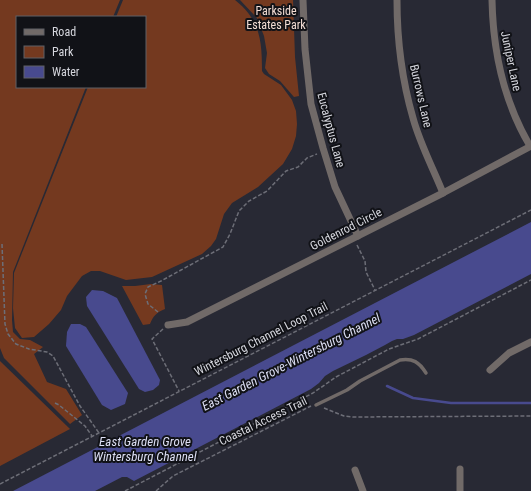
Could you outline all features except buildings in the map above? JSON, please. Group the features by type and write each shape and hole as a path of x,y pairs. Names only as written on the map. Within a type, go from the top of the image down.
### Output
{"street":[{"name":"Eucalyptus Lane","path":"303,0 305,49 311,104 315,123 335,187 356,237"},
{"name":"Burrows Lane","path":"397,0 399,44 403,77 413,119 419,137 443,193"},
{"name":"Juniper Lane","path":"492,0 493,30 505,91 522,133 530,146"},
{"name":"Goldenrod Circle","path":"168,325 187,322 443,193 530,146"},
{"path":"490,370 509,353 531,342"},
{"path":"460,468 460,491"},
{"path":"355,470 362,491"}],"lane":[{"path":"316,405 348,390 360,381 400,360 412,360 418,363 426,373"}],"path":[{"path":"158,312 148,304 145,294 148,287 223,247 239,211 249,202 267,191 286,171 298,167 307,158 324,152"},
{"name":"Wintersburg Channel Loop Trail","path":"0,484 531,210"},
{"path":"356,237 365,261 366,272 375,290"},
{"path":"2,244 5,324 8,334 16,344 29,349 47,352 53,356 80,406 99,433"},
{"path":"125,491 313,393 336,377 390,348 418,339 531,280"},
{"path":"168,325 152,339 179,391"},
{"path":"55,403 85,426 93,436"},
{"name":"Coastal Access Trail","path":"156,491 173,476 316,405 344,416 353,417 531,416"}],"green space":[{"path":"0,0 120,0 113,16 16,16 16,88 86,88 13,272 12,320 13,332 20,339 30,340 43,347 34,354 47,382 66,389 82,415 70,424 4,358 0,348"},
{"path":"123,0 235,0 250,15 255,23 260,40 262,71 264,74 281,85 292,100 296,111 296,136 292,149 283,164 258,187 232,203 224,214 216,239 202,254 152,277 126,280 100,271 91,271 82,276 67,296 61,310 49,324 34,337 22,338 15,328 13,308 14,273 88,88 146,88 146,16 116,16"},
{"name":"Parkside Estates Park","path":"240,0 293,0 295,57 299,96 294,97 280,81 269,74 265,68 267,53 264,36 257,18"},
{"path":"151,284 162,285 165,309 160,311 152,319 150,324 143,325 122,286"},
{"path":"0,361 70,429 0,466"}],"water":[{"name":"East Garden Grove Wintersburg Channel","path":"531,222 531,274 414,335 392,341 333,371 311,389 134,481 127,477 122,477 95,491 13,491"},
{"path":"92,290 103,291 117,298 160,380 159,385 153,390 145,392 139,389 87,306 86,297"},
{"path":"71,324 80,324 86,327 128,393 125,404 111,410 102,405 66,346 67,332"}],"waterway":[{"path":"387,386 413,398 451,403 531,403"}],"water label":[{"name":"East Garden Grove-Wintersburg Channel","path":"291,362"}]}
